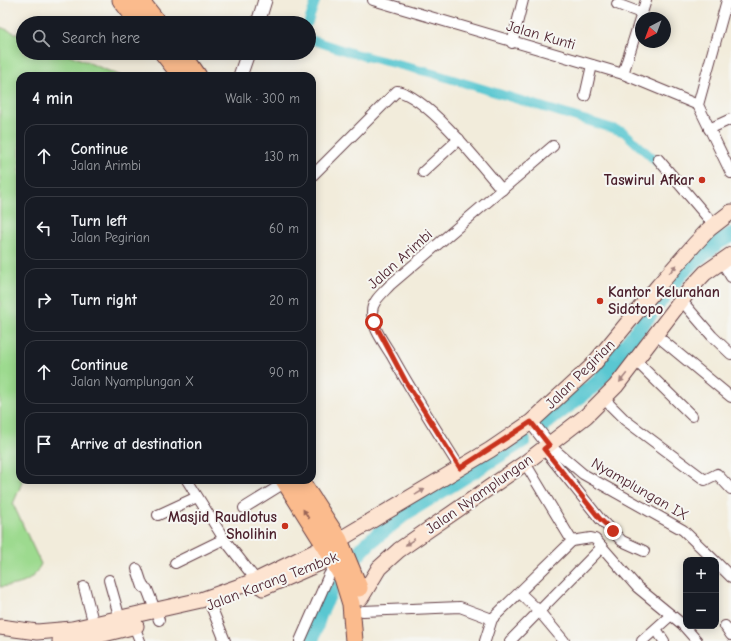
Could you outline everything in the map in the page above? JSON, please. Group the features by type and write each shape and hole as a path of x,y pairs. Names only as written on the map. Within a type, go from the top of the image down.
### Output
{"highway":[{"path":"120,0 133,16"},
{"path":"140,0 153,16"},
{"path":"168,60 178,72"},
{"path":"187,60 195,72"},
{"path":"292,484 340,559 362,604 365,641"},
{"path":"340,559 351,604 354,641"}],"main road":[{"name":"Jalan Pegirian","path":"340,559 460,468 531,422 596,361 658,285 712,226 731,212"},
{"name":"Jalan Nyamplungan","path":"362,604 379,568 399,550 546,447 586,416 604,399 636,361 681,300 705,273 726,258"},
{"name":"Jalan Karang Tembok","path":"59,641 100,635 134,626 158,615 201,600 340,559"},
{"name":"Jalan Karang Tembok","path":"0,627 37,632 72,629 120,619 158,615 211,606 259,584"},
{"path":"0,635 43,641"}],"street":[{"path":"260,16 266,0"},
{"name":"Jalan Kunti","path":"373,0 404,5 512,43 623,74 698,105"},
{"path":"512,43 523,0"},
{"path":"641,12 646,0"},
{"path":"727,0 698,105 731,174"},
{"path":"617,4 638,12"},
{"path":"623,74 635,33"},
{"path":"241,72 246,60"},
{"path":"585,96 592,65"},
{"path":"316,172 397,90 405,93 428,109 459,139 502,190"},
{"path":"709,129 731,119"},
{"path":"423,172 459,139"},
{"name":"Jalan Arimbi","path":"460,468 406,382 378,332 373,319 372,310 375,301 390,285 554,146"},
{"path":"658,159 712,226"},
{"path":"726,258 731,277"},
{"path":"681,300 712,336 731,354"},
{"path":"656,334 731,397"},
{"path":"636,361 692,416"},
{"path":"604,399 625,420 705,480 717,474 731,489"},
{"path":"531,422 546,447 600,519 622,541 644,551"},
{"name":"Nyamplungan IX","path":"546,447 588,477 682,530 711,557"},
{"path":"525,462 572,541"},
{"path":"189,484 224,539 259,584"},
{"path":"244,508 285,484"},
{"path":"158,515 197,497"},
{"path":"485,641 492,619 572,541 591,538 595,539 637,587 671,615 697,641"},
{"path":"175,562 224,539"},
{"path":"510,641 538,610 602,547"},
{"path":"300,641 340,559"},
{"name":"Nyamplungan IX","path":"719,565 731,577"},
{"path":"137,569 143,588 147,589 158,615"},
{"path":"109,580 120,619"},
{"path":"84,587 94,625"},
{"path":"520,593 538,610 564,641"},
{"path":"362,604 460,607 492,619"},
{"path":"211,606 225,641"},
{"path":"642,641 671,615"},
{"path":"134,626 140,641"},
{"path":"725,626 731,635"},
{"path":"656,629 664,641"}],"green space":[{"path":"0,27 16,33 16,60 82,60 111,72 16,72 16,484 21,484 13,504 41,564 29,580 19,584 0,587"}],"waterway":[{"path":"310,16 316,0"},
{"path":"316,41 352,53 435,74 624,132 661,166"},
{"path":"709,224 723,239"},
{"path":"540,427 598,382 684,269 718,242 731,235"},
{"path":"311,641 319,615 336,578 368,543 405,513 523,440"}],"place":[{"name":"Taswirul Afkar","path":"702,180"},
{"name":"Kantor Kelurahan Sidotopo","path":"600,301"},
{"name":"Masjid Raudlotus Sholihin","path":"285,526"}],"route":[{"path":"374,322 406,382 460,468 490,450 531,422 549,445 544,449 600,519 613,531"}]}
